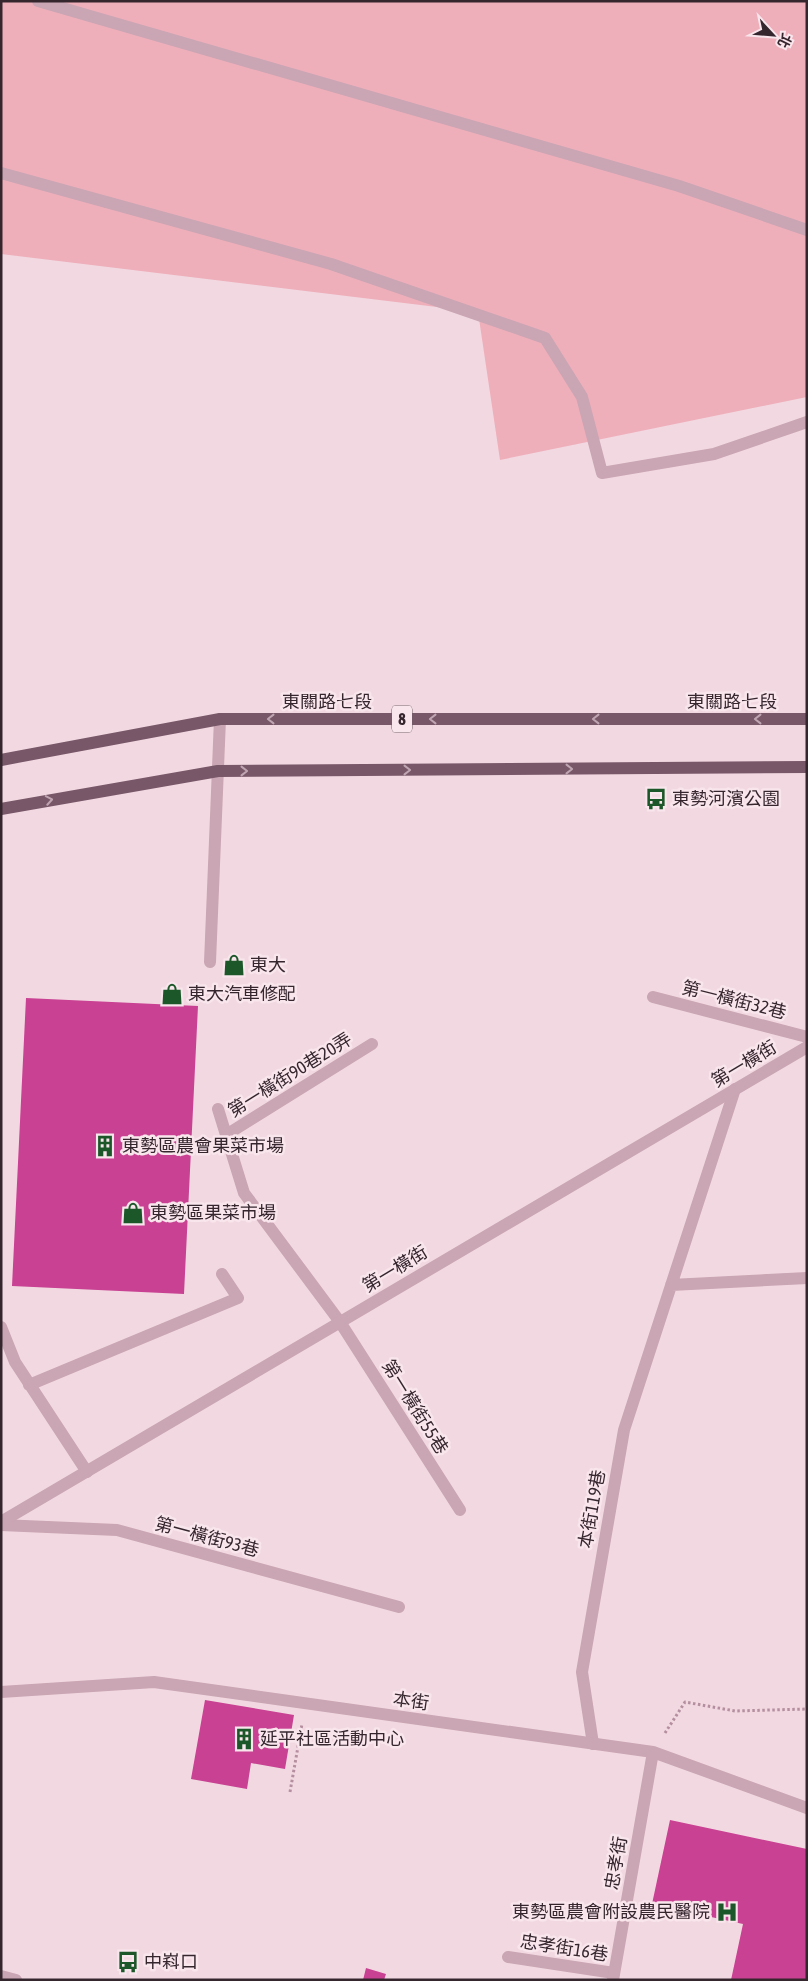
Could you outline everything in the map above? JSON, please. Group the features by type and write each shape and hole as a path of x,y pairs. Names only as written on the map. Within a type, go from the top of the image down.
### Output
{"main road":[{"name":"東關路七段","path":"1,760 220,719 807,719"},
{"path":"1,808 218,771 807,767"}],"street":[{"path":"38,1 679,186 807,230"},
{"path":"1,173 330,264 545,338 582,397 602,473 714,454 807,422"},
{"path":"210,962 220,719"},
{"name":"第一橫街32巷","path":"653,997 807,1037"},
{"name":"第一橫街90巷20弄","path":"226,1135 372,1044"},
{"name":"第一橫街","path":"1,1523 807,1047"},
{"name":"本街119巷","path":"593,1744 582,1672 624,1430 735,1089"},
{"name":"第一橫街55巷","path":"218,1109 244,1193 340,1322 460,1510"},
{"path":"29,1385 238,1298 222,1274"},
{"path":"672,1285 807,1278"},
{"path":"1,1327 15,1362 87,1472"},
{"name":"第一橫街93巷","path":"1,1523 116,1530 399,1607"},
{"name":"本街","path":"1,1692 154,1682 653,1752 807,1808"},
{"name":"忠孝街","path":"613,1976 653,1752"},
{"name":"忠孝街16巷","path":"508,1957 613,1976"},
{"path":"1,1976 16,1980"}],"path":[{"path":"653,1752 685,1702 735,1711 807,1709"},
{"path":"290,1792 306,1704"}],"sand":[{"path":"1,1 807,1 807,397 500,460 478,312 1,254"}],"building":[{"name":"東勢區農會果菜市場","path":"26,998 198,1006 184,1294 12,1286"},
{"name":"延平社區活動中心","path":"205,1700 294,1715 285,1769 251,1763 247,1789 191,1779"},
{"name":"東勢區農會附設農民醫院","path":"670,1820 807,1849 807,1980 731,1980 743,1924 652,1904"},
{"path":"366,1968 386,1974 384,1980 363,1980"}],"place":[{"name":"東勢河濱公園","path":"656,799"},
{"name":"東大","path":"234,965"},
{"name":"東大汽車修配","path":"172,994"},
{"name":"東勢區農會果菜市場","path":"105,1146"},
{"name":"東勢區果菜市場","path":"133,1213"},
{"name":"延平社區活動中心","path":"244,1739"},
{"name":"東勢區農會附設農民醫院","path":"727,1912"},
{"name":"中嵙口","path":"128,1962"}]}
